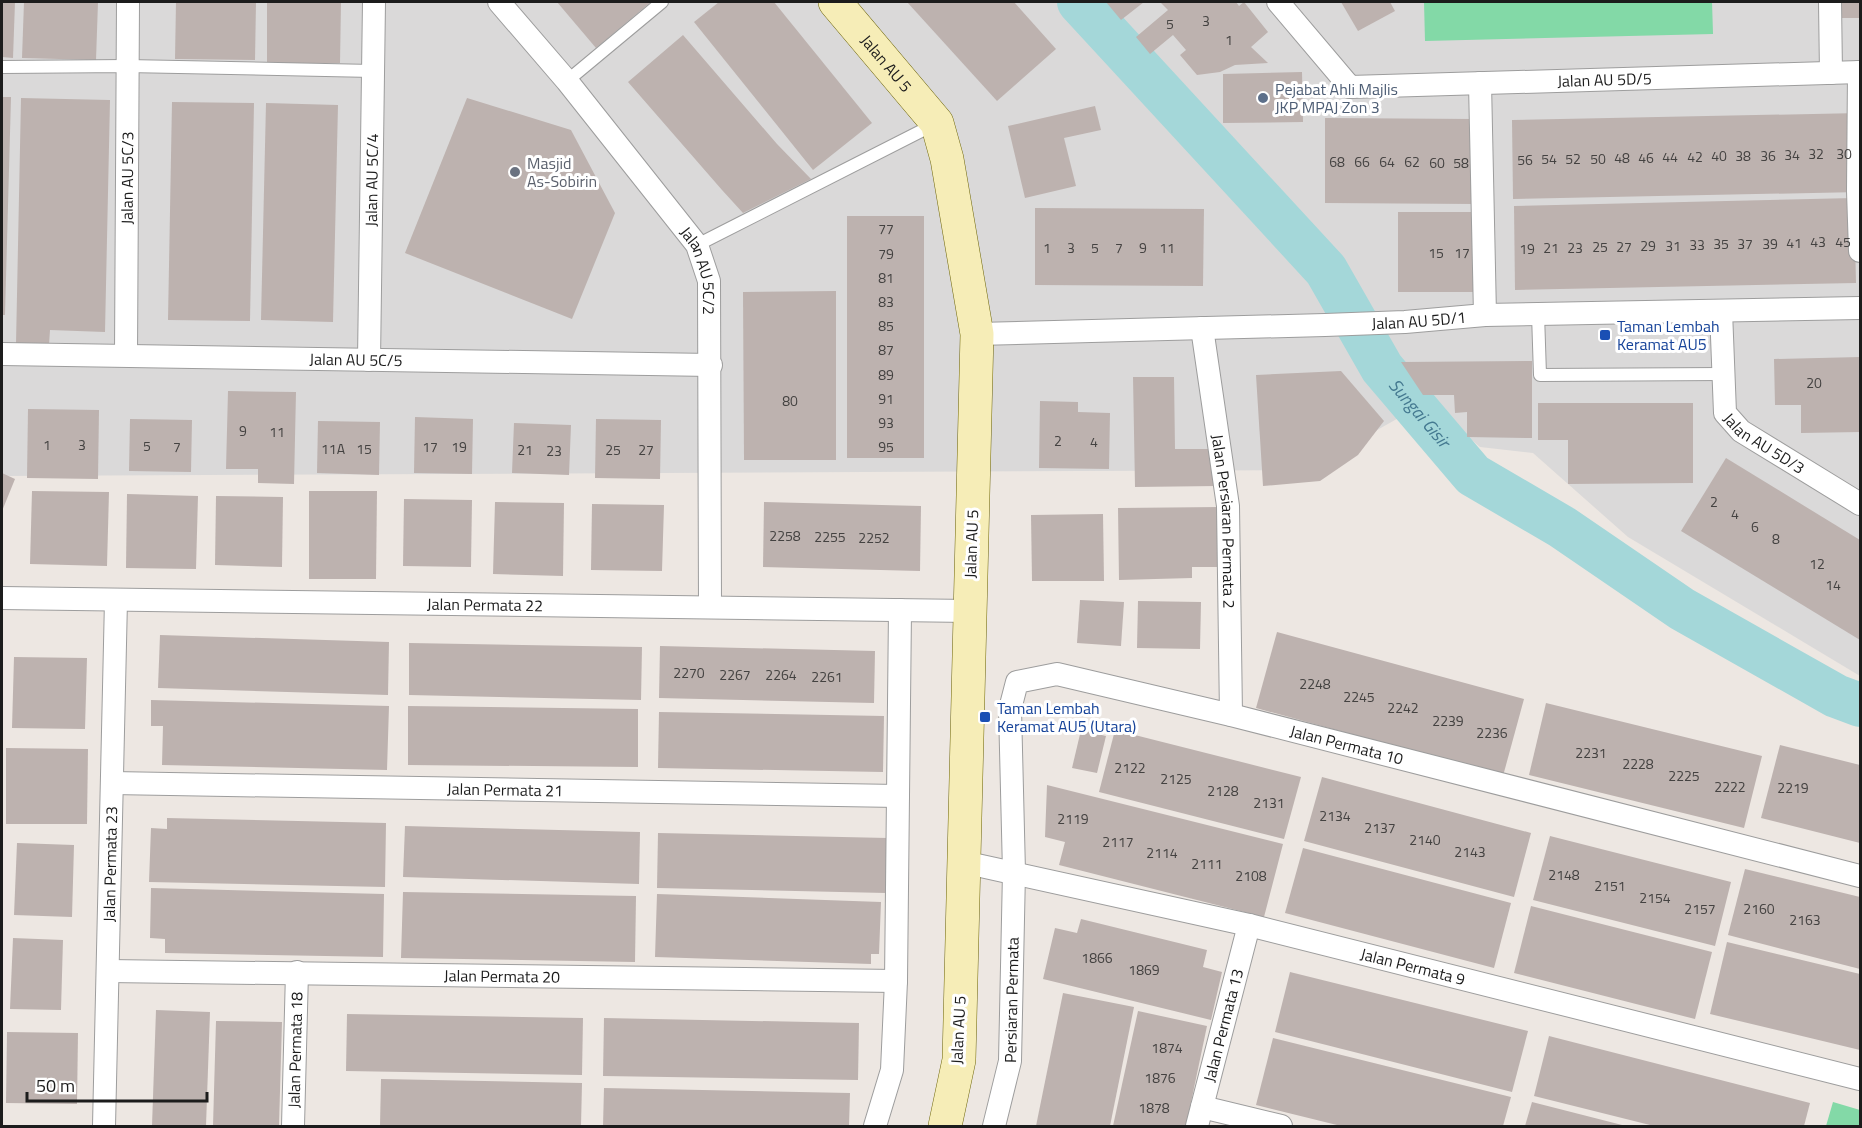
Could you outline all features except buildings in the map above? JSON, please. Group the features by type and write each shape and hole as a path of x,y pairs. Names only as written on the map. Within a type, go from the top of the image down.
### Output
{"main road":[{"name":"Jalan AU 5","path":"835,2 937,123 947,159 977,334 959,1060 945,1126"}],"street":[{"name":"Jalan AU 5C/3","path":"126,355 128,2"},
{"name":"Jalan AU 5C/4","path":"369,360 374,2"},
{"name":"Jalan AU 5C/2","path":"499,2 567,81 697,245 709,281 710,607"},
{"name":"Jalan AU 5D/5","path":"1278,2 1350,87 1859,72"},
{"path":"1830,2 1831,73"},
{"path":"1859,72 1860,250"},
{"path":"1480,83 1485,315"},
{"name":"Jalan AU 5D/1","path":"977,334 1325,325 1405,322 1485,315 1860,308"},
{"name":"Jalan AU 5D/3","path":"1721,311 1725,413 1741,431 1860,504"},
{"name":"Jalan Persiaran Permata 2","path":"1202,328 1227,506 1232,715"},
{"name":"Jalan AU 5C/5","path":"2,354 711,365"},
{"name":"Jalan Permata 22","path":"2,598 969,611"},
{"name":"Jalan Permata 23","path":"104,1126 116,600"},
{"path":"875,1126 892,1070 896,981 900,610"},
{"name":"Jalan Permata 10","path":"1014,872 1010,709 1017,682 1057,674 1232,715 1860,876"},
{"name":"Jalan Permata 21","path":"112,783 898,796"},
{"name":"Jalan Permata 9","path":"963,862 1249,925 1860,1079"},
{"name":"Persiaran Permata","path":"994,1126 1010,1061 1014,872"},
{"name":"Jalan Permata 13","path":"1200,1117 1249,925"},
{"name":"Jalan Permata 20","path":"108,971 896,981"},
{"name":"Jalan Permata 18","path":"293,1126 297,972"},
{"path":"1200,1117 1281,1126"}],"lane":[{"path":"567,81 662,2"},
{"path":"2,67 127,66 374,71"},
{"path":"697,245 937,123"},
{"path":"1538,314 1540,375 1723,374"}],"shaded area":[{"path":"2,2 1860,2 1860,676 1628,537 1533,453 1480,447 1427,402 1306,470 2,476"}],"green space":[{"path":"1424,2 1712,2 1713,34 1425,41"},
{"path":"1833,1102 1860,1110 1860,1126 1826,1126"}],"waterway":[{"name":"Sungai Gisir","path":"1079,2 1326,270 1382,368 1473,475 1562,527 1682,609 1836,696 1860,705"}],"place":[{"name":"Pejabat Ahli Majlis JKP MPAJ Zon 3","path":"1263,98"},
{"name":"Masjid As-Sobirin","path":"515,172"},
{"name":"Taman Lembah Keramat AU5","path":"1605,335"},
{"name":"Taman Lembah Keramat AU5 (Utara)","path":"985,717"}]}
